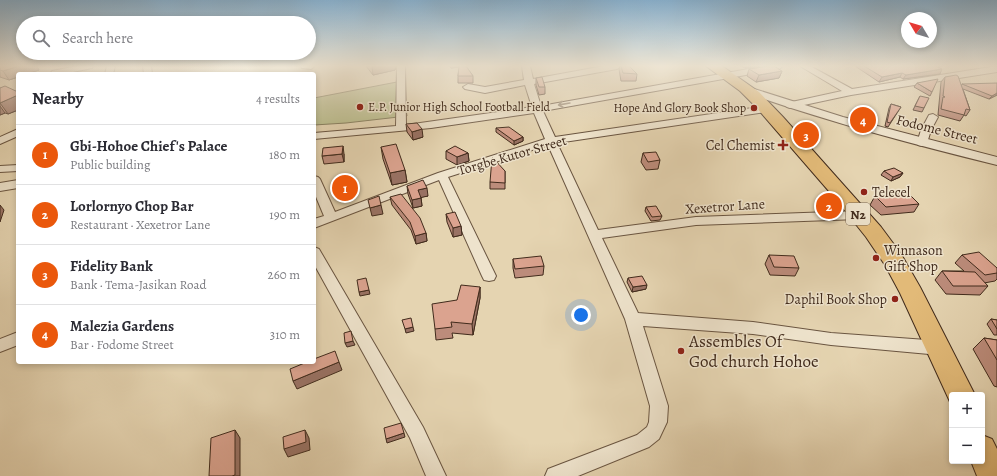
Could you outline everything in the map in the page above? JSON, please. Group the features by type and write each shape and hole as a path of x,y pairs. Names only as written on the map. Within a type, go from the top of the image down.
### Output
{"highway":[{"name":"N2","path":"745,88 769,112 859,215 892,260 914,296 940,348 959,392"},
{"path":"985,457 992,476"}],"street":[{"path":"401,88 401,128"},
{"path":"479,88 485,90 495,88"},
{"path":"531,88 537,109 551,141 633,320 659,406 658,422 653,433 643,441 555,476"},
{"path":"316,136 401,128 537,109 635,88"},
{"name":"Fodome Street","path":"746,88 795,106 922,143 997,161"},
{"path":"844,88 851,92"},
{"path":"795,106 851,92 875,88"},
{"name":"Fodome Street","path":"769,112 784,110 795,106"},
{"name":"Torgbe Kutor Street","path":"316,223 442,175 551,141 769,112"},
{"path":"922,143 926,130 933,117"},
{"path":"0,141 16,133"},
{"path":"0,169 16,168"},
{"path":"442,175 489,276"},
{"path":"316,183 331,217"},
{"path":"0,187 16,184"},
{"name":"Xexetror Lane","path":"593,235 696,221 859,215"},
{"path":"316,256 417,433 436,476"},
{"path":"633,320 753,328 832,339 940,348"},
{"path":"0,346 16,339"}],"green space":[{"name":"E.P. Junior High School Football Field","path":"365,88 403,88 407,116 316,125 316,98"}],"building":[{"path":"0,88 10,88 16,91 16,96 0,103"},
{"path":"926,88 934,88 932,92"},
{"path":"944,88 962,88 970,110 966,109 964,115 941,109 943,97 945,97 943,96"},
{"path":"973,88 997,88 997,93 992,96"},
{"path":"920,96 929,98 924,108 915,106"},
{"path":"891,104 901,107 890,123 887,122"},
{"path":"417,123 422,129 412,132 406,124"},
{"path":"509,127 523,137 514,141 496,128"},
{"path":"396,144 405,170 390,173 381,147"},
{"path":"343,146 342,154 322,156 323,148"},
{"path":"455,146 468,153 457,157 446,151"},
{"path":"656,152 660,160 648,162 643,153"},
{"path":"492,158 505,171 505,183 490,182"},
{"path":"894,168 903,173 893,177 884,171"},
{"path":"423,180 427,188 418,190 421,198 412,200 407,186"},
{"path":"908,193 919,204 886,207 875,196"},
{"path":"401,194 420,218 426,233 415,236 410,222 390,197"},
{"path":"379,196 381,205 370,208 368,200"},
{"path":"656,206 662,216 652,217 646,207"},
{"path":"455,212 461,226 453,228 446,214"},
{"path":"979,252 997,268 997,273 985,275 962,255"},
{"path":"769,255 794,256 799,268 774,267"},
{"path":"541,256 544,266 515,269 513,259"},
{"path":"942,271 975,272 988,286 953,286"},
{"path":"642,276 647,285 633,287 628,278"},
{"path":"366,278 369,290 359,292 357,280"},
{"path":"461,285 480,287 472,324 451,322 452,327 435,329 432,304 457,300"},
{"path":"411,318 413,327 405,329 402,320"},
{"path":"991,319 997,320 997,329"},
{"path":"351,331 353,341 345,343 344,333"},
{"path":"984,338 997,340 997,360"},
{"path":"335,351 339,362 293,381 290,369 302,364 316,364 316,358"},
{"path":"401,423 404,433 386,439 384,428"},
{"path":"235,430 235,475 209,476 211,438"},
{"path":"305,430 306,442 284,449 283,437"}],"place":[{"name":"E.P. Junior High School Football Field","path":"360,107"},
{"name":"Hope And Glory Book Shop","path":"754,108"},
{"name":"Malezia Gardens","path":"863,120"},
{"name":"Fidelity Bank","path":"806,135"},
{"name":"Cel Chemist","path":"783,145"},
{"name":"Gbi-Hohoe Chief's Palace","path":"345,188"},
{"name":"Telecel","path":"864,192"},
{"name":"Lorlornyo Chop Bar","path":"829,206"},
{"name":"Winnason Gift Shop","path":"876,258"},
{"name":"Daphil Book Shop","path":"895,299"},
{"name":"Assembles Of God church Hohoe","path":"681,351"}]}
